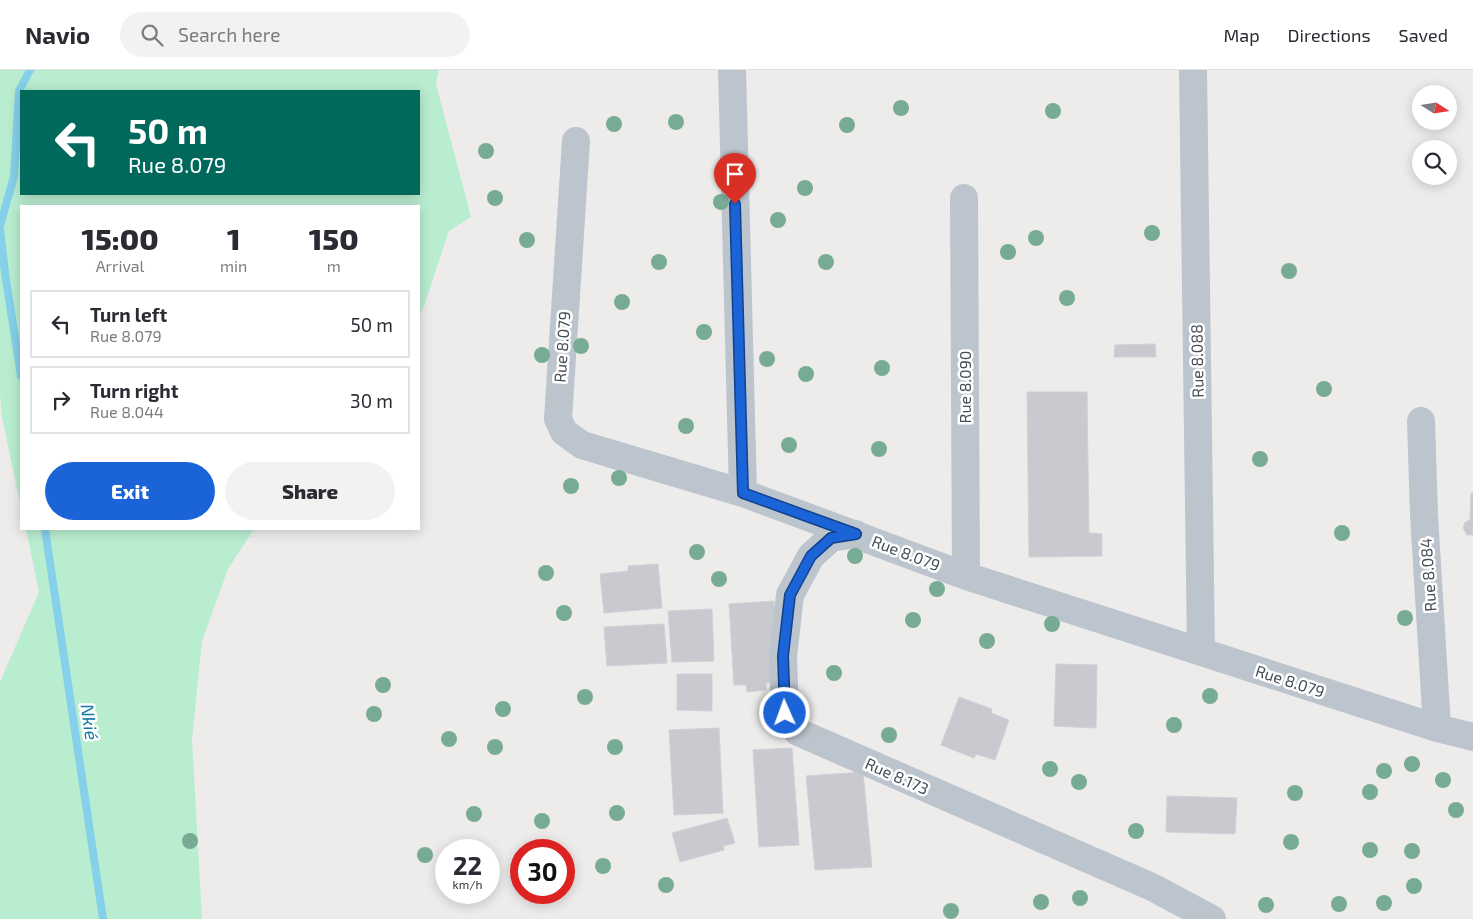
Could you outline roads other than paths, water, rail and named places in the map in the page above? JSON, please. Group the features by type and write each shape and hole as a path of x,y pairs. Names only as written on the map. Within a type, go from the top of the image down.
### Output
{"street":[{"path":"732,70 743,493"},
{"name":"Rue 8.088","path":"1193,70 1201,652"},
{"name":"Rue 8.079","path":"576,141 558,419 564,432 582,445 743,493 966,576 1437,728 1473,737"},
{"name":"Rue 8.090","path":"964,198 966,576"},
{"name":"Rue 8.084","path":"1421,421 1424,524 1437,728"},
{"name":"Rue 8.173","path":"856,534 831,538 811,556 790,595 783,656 785,713 798,732 1152,887 1212,919"}],"waterway":[{"name":"Nkié","path":"0,226 14,176 19,91 30,70"},
{"name":"Nkié","path":"0,229 20,370"},
{"name":"Nkié","path":"45,530 103,919"}]}
